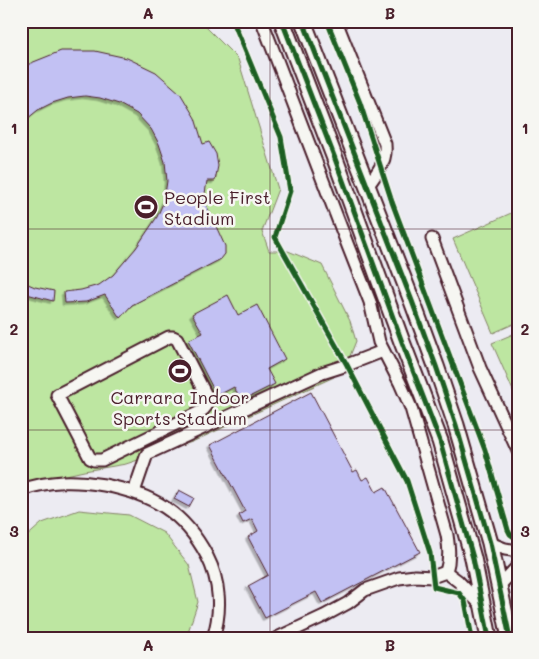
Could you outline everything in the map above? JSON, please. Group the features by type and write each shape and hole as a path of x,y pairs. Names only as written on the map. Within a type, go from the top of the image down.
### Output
{"main road":[{"path":"282,21 440,441 473,558 489,638"},
{"path":"303,21 436,366 463,448 490,543 510,638"}],"street":[{"path":"262,21 368,294 379,342 411,408 447,535 449,563 446,572"},
{"path":"336,21 385,144 386,154 381,166 367,187"},
{"path":"432,239 480,368 518,451"},
{"path":"173,337 177,339 184,352 208,400 208,404 200,412 141,440 102,460 94,460 88,455 57,395 173,337"},
{"path":"147,454 322,373 383,350"},
{"path":"134,492 147,454 141,440"},
{"path":"21,490 49,483 88,482 134,492 150,498 175,515 196,537 211,565 218,590 219,604 213,638"},
{"path":"490,543 505,550 518,551"},
{"path":"499,586 518,566"},
{"path":"446,572 483,607"},
{"path":"277,638 324,616 348,603 366,590 380,584 399,578 432,576 446,572"}],"green space":[{"name":"People First Stadium","path":"21,21 197,21 202,23 238,59 278,189 262,231 269,251 288,251 322,265 350,321 356,341 350,356 334,377 192,442 126,464 21,485"},
{"path":"518,210 518,322 493,333 453,239"},
{"path":"518,332 518,402 492,343"},
{"path":"79,510 129,515 164,533 189,565 198,602 186,638 21,638 21,550 24,539 42,523"}],"building":[{"path":"61,51 95,51 127,58 156,72 180,93 195,118 203,144 209,142 216,154 218,166 215,181 207,181 204,200 225,246 225,254 221,259 132,305 120,318 105,295 86,302 65,303 64,292 99,285 113,275 136,248 157,217 164,201 167,181 165,162 159,144 151,129 137,114 119,104 100,98 85,96 68,98 52,103 38,110 21,124 21,69"},
{"path":"21,281 35,287 54,291 53,301 23,293 21,297"},
{"path":"228,295 238,315 257,305 285,359 267,369 275,384 241,401 234,387 217,396 188,340 203,333 192,314"},
{"path":"311,392 353,472 357,470 362,480 368,477 376,492 385,487 420,552 322,603 316,592 265,618 248,586 268,575 248,537 258,531 252,519 243,523 239,515 245,511 210,445"},
{"path":"179,490 194,498 189,507 174,499"}],"cycle path":[{"path":"233,21 281,137 290,191 275,237 347,365 407,481 430,553 434,587 459,593 465,601 472,638"},
{"path":"282,21 440,441 473,558 489,638"},
{"path":"303,21 412,301 456,425 490,543 510,638"},
{"path":"327,21 360,103 392,202 485,450 508,530 518,540"}],"place":[{"name":"People First Stadium","path":"146,207"},
{"name":"Carrara Indoor Sports Stadium","path":"180,371"}]}
